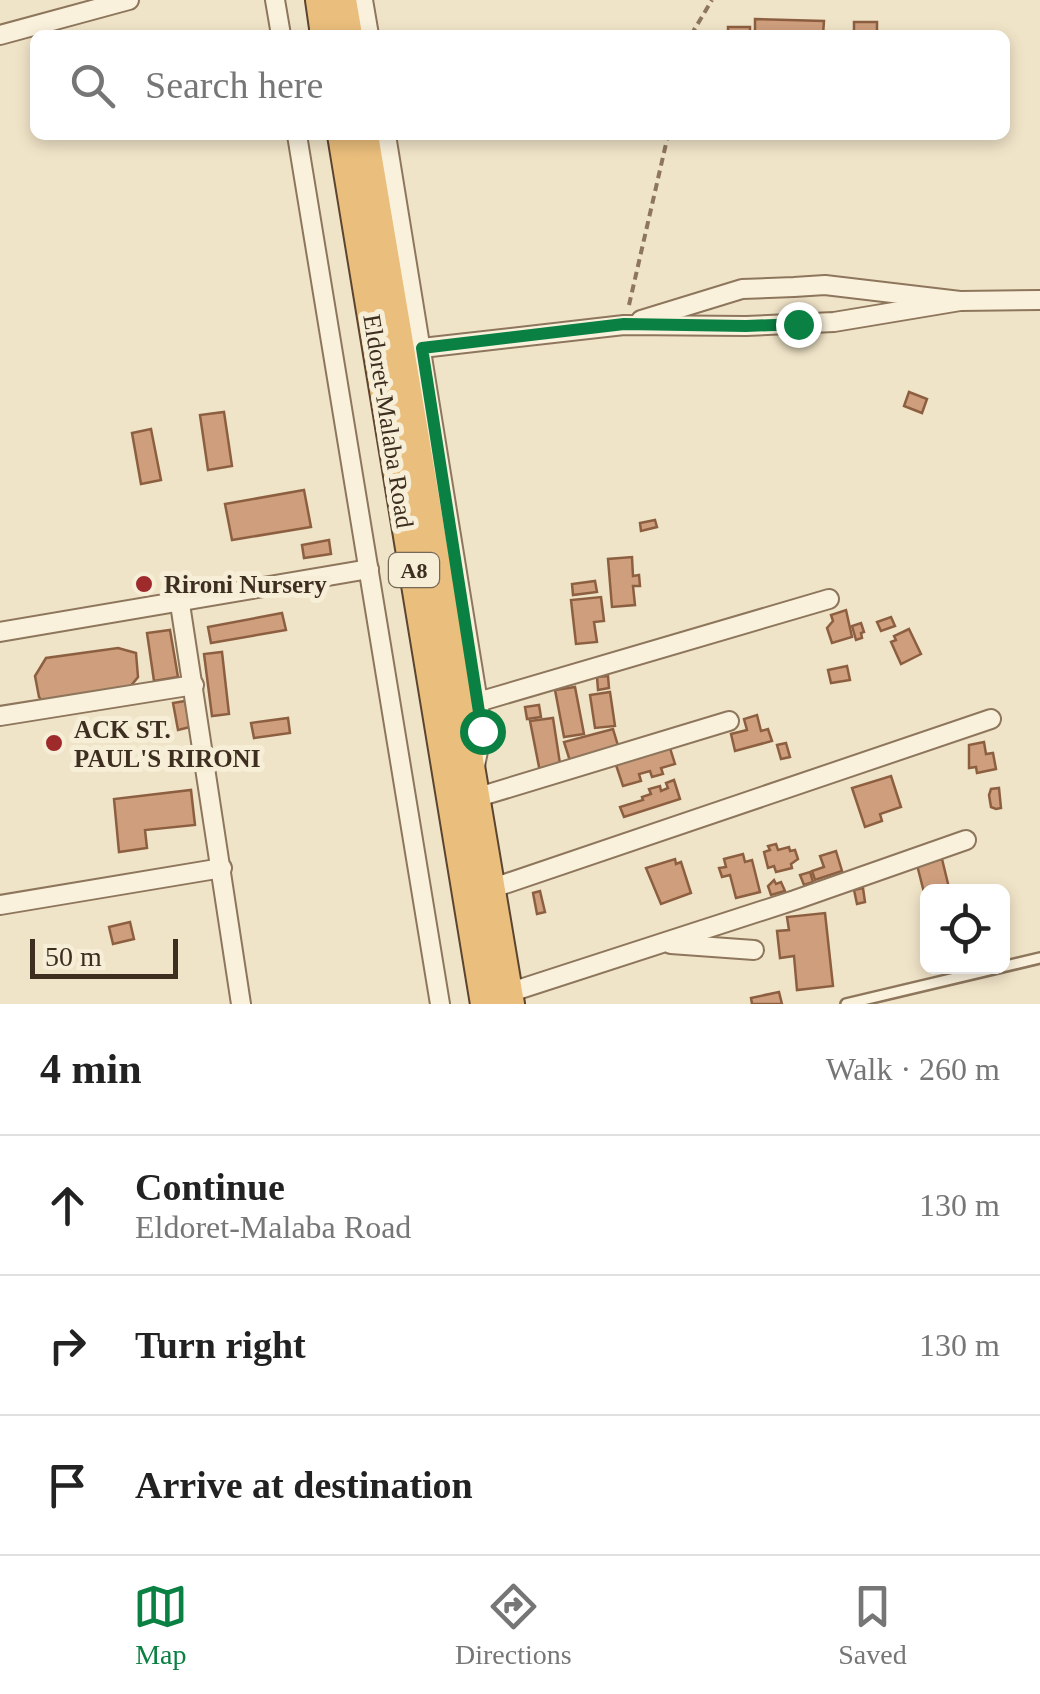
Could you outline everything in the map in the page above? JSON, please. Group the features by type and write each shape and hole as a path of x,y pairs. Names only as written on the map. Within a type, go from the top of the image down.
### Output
{"highway":[{"path":"320,0 325,30"},
{"path":"342,0 347,30"},
{"name":"Eldoret-Malaba Road","path":"343,140 501,1000"},
{"name":"Eldoret-Malaba Road","path":"365,140 490,889 501,1000"}],"street":[{"path":"0,34 73,9 129,0"},
{"path":"275,0 280,30"},
{"path":"363,0 368,30"},
{"path":"298,140 440,1004"},
{"name":"Eldoret-Malaba Road","path":"387,140 482,731 473,786"},
{"path":"624,324 742,289 825,285 960,301 1040,300"},
{"path":"422,348 624,324 746,326 834,322 960,301"},
{"path":"0,632 369,570"},
{"path":"478,702 829,599"},
{"path":"180,604 241,1004"},
{"path":"0,716 194,685"},
{"path":"490,889 991,718"},
{"path":"473,786 729,721"},
{"path":"501,1000 966,840"},
{"path":"0,905 222,868"},
{"path":"656,944 754,950"}],"lane":[{"path":"846,1004 1040,958"}],"path":[{"path":"694,30 712,0"},
{"path":"624,324 667,140"}],"building":[{"path":"755,19 824,21 823,30 755,30"},
{"path":"854,22 877,22 877,30 854,30"},
{"path":"728,27 750,27 750,30"},
{"path":"909,392 927,399 922,413 904,406"},
{"path":"224,412 232,466 208,470 200,415"},
{"path":"151,429 161,480 141,484 132,433"},
{"path":"304,490 311,527 232,540 225,504"},
{"path":"655,520 657,527 641,531 640,523"},
{"path":"329,540 331,554 304,558 302,545"},
{"path":"632,557 633,576 639,575 640,586 633,586 635,605 612,607 608,559"},
{"path":"595,581 597,592 573,595 572,584"},
{"path":"601,597 604,621 594,622 597,642 576,644 571,600"},
{"path":"846,610 852,637 832,643 827,628 833,621 831,615"},
{"path":"282,613 286,630 211,643 208,627"},
{"path":"891,617 895,626 881,631 877,622"},
{"path":"861,623 864,632 856,640 852,626"},
{"path":"909,629 921,654 901,664 891,642 896,640 894,636"},
{"path":"170,630 178,677 154,681 147,633"},
{"path":"118,648 136,653 138,677 129,688 44,703 39,697 35,676 46,658"},
{"path":"222,652 229,714 212,716 204,654"},
{"path":"847,666 850,680 831,683 828,670"},
{"path":"608,676 609,688 598,690 597,677"},
{"path":"575,687 584,734 564,737 555,690"},
{"path":"610,692 615,726 595,728 590,695"},
{"path":"185,701 190,727 178,730 173,703"},
{"path":"539,705 541,717 527,719 525,707"},
{"path":"757,715 761,731 768,729 772,741 735,751 731,734 747,730 744,719"},
{"path":"288,718 290,733 254,738 251,723"},
{"path":"553,718 561,770 540,772 530,721"},
{"path":"613,729 619,749 570,761 564,742"},
{"path":"984,742 986,754 993,753 996,769 977,773 976,767 969,768 969,745"},
{"path":"786,743 790,757 781,759 777,745"},
{"path":"670,748 675,764 661,768 663,774 639,774 641,781 623,786 616,765"},
{"path":"891,776 901,807 880,814 882,821 865,827 852,788"},
{"path":"674,780 680,799 624,817 620,807 643,800 651,794 649,789 668,788 666,783"},
{"path":"999,788 1001,808 996,809 991,807 989,795 991,789"},
{"path":"191,790 195,825 145,830 147,848 119,852 114,799"},
{"path":"776,844 778,850 795,850 798,859 791,864 792,868 776,872 774,866 768,868 764,852"},
{"path":"836,851 842,871 815,880 812,871 824,867 820,856"},
{"path":"743,854 745,862 752,860 760,892 736,898 730,875 722,877 719,868 726,867 724,859"},
{"path":"675,859 676,864 681,862 691,893 661,904 646,868"},
{"path":"942,859 948,884 922,884 917,865"},
{"path":"810,872 813,882 804,885 800,875"},
{"path":"774,880 776,884 781,882 785,891 771,895 768,886"},
{"path":"863,888 865,902 857,904 854,890"},
{"path":"540,891 545,912 537,914 533,893"},
{"path":"825,913 833,986 797,990 794,956 780,958 777,931 789,930 787,917"},
{"path":"130,922 134,939 113,944 109,927"},
{"path":"779,992 782,1004 752,1004 751,998"}],"place":[{"name":"Rironi Nursery","path":"144,584"},
{"name":"ACK ST. PAUL'S RIRONI","path":"54,743"}],"route":[{"path":"482,731 422,348 624,324 798,324"}]}
